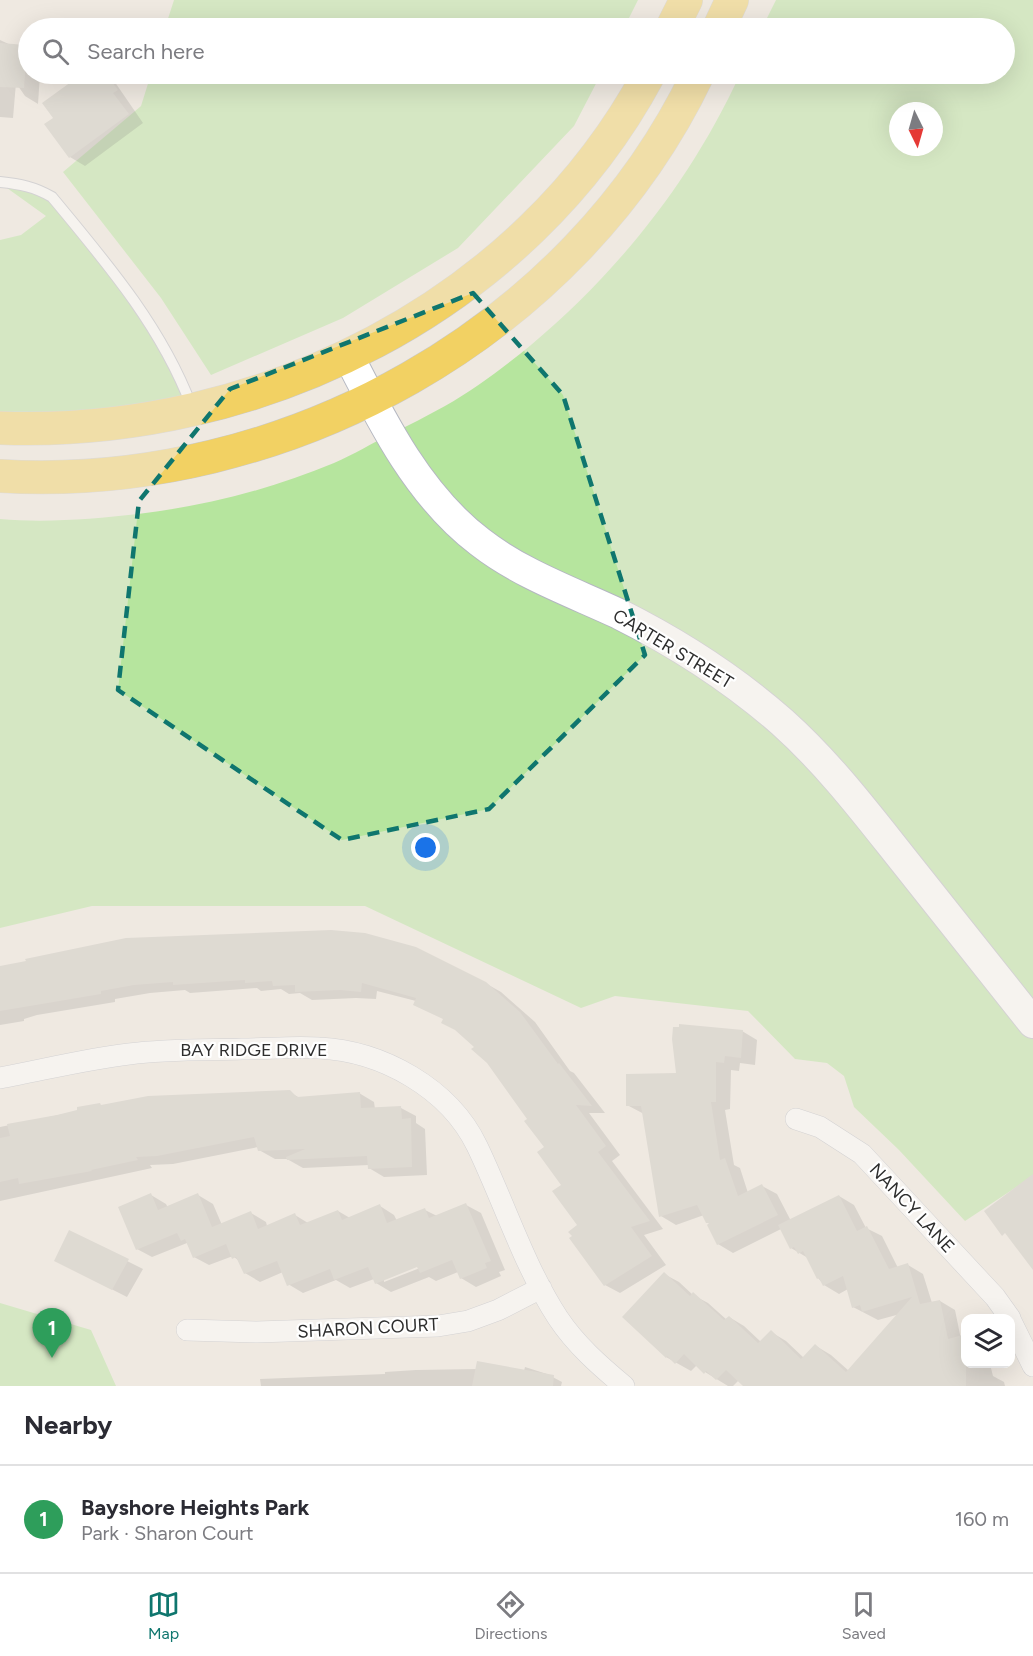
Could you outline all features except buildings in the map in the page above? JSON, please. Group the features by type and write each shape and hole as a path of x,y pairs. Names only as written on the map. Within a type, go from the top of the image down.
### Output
{"main road":[{"path":"677,18 686,0"},
{"path":"724,18 732,0"},
{"path":"0,428 90,427 150,420 193,411 266,390 348,355 403,326 445,299 493,263 523,236 558,200 597,154 643,84"},
{"path":"0,476 90,474 136,470 195,460 243,448 312,425 371,400 425,371 527,297 570,257 610,214 645,166 676,117 693,84"}],"street":[{"name":"CARTER STREET","path":"348,355 371,400 424,485 449,514 478,541 528,572 662,637 706,664 781,722 816,754 850,793 1033,1023"},
{"name":"BAY RIDGE DRIVE","path":"0,1078 128,1054 166,1050 320,1048 354,1052 390,1065 423,1084 456,1113 476,1144 541,1288 559,1319 579,1344 624,1386"},
{"name":"NANCY LANE","path":"796,1119 820,1127 862,1154 995,1297 1007,1314"},
{"name":"SHARON COURT","path":"188,1330 257,1332 438,1326 468,1321 498,1310 541,1288"},
{"name":"NANCY LANE","path":"1015,1329 1033,1366"}],"lane":[{"path":"0,182 19,183 38,188 52,197 126,288 179,376 193,411"}],"highlighted area":[{"path":"473,293 563,395 645,655 489,809 342,840 118,690 139,501 230,389"}],"green space":[{"path":"174,0 638,0 629,18 168,18"},
{"path":"776,0 1033,0 1033,1176 965,1221 899,1150 854,1107 844,1076 827,1063 795,1059 748,1011 615,996 581,1008 365,906 92,906 0,928 0,519 52,520 121,516 163,511 238,495 287,481 334,463 425,417 489,377 564,316 624,254 651,221 700,150 735,84 1015,84 1015,18 767,18"},
{"path":"148,84 596,84 574,126 458,248 343,318 211,375 161,298 63,172 141,106"},
{"path":"0,183 38,188 126,288 193,411 0,428 0,240 21,235 46,216"},
{"path":"0,1303 91,1330 116,1386 0,1386"}],"place":[{"name":"Bayshore Heights Park","path":"52,1358"}]}
